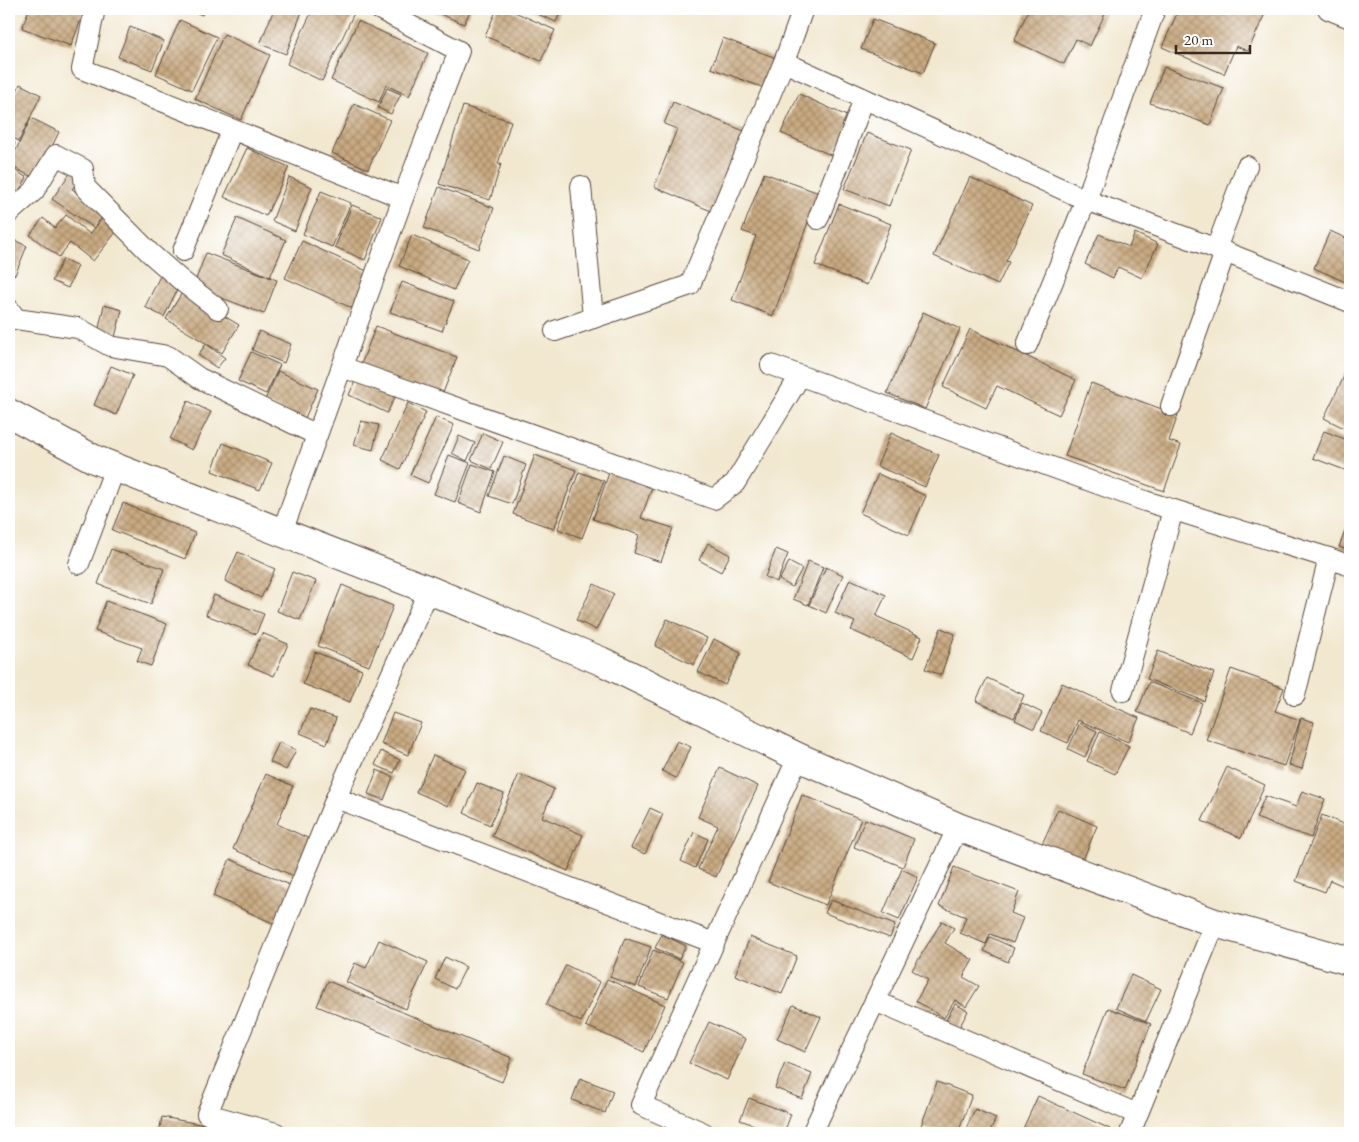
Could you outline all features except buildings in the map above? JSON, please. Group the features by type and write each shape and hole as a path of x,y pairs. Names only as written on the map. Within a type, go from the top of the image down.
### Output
{"main road":[{"path":"9,414 94,459 115,468 429,590 601,661 798,757 958,827 1215,922 1350,961"}],"street":[{"path":"95,9 82,69 403,198"},
{"path":"282,532 403,198 459,50 379,9"},
{"path":"555,331 690,285 784,62 803,9"},
{"path":"1027,345 1086,200 1155,9"},
{"path":"1328,9 1350,18"},
{"path":"784,62 1086,200 1220,250 1350,302"},
{"path":"818,219 864,99"},
{"path":"183,251 232,130"},
{"path":"9,213 34,191 56,156 84,169 85,187 150,253 218,309"},
{"path":"1171,406 1247,166"},
{"path":"581,186 593,318"},
{"path":"9,310 16,319 78,328 110,346 168,356 199,378 317,435"},
{"path":"771,365 1174,510 1350,566"},
{"path":"342,367 714,499 735,483 800,376"},
{"path":"79,564 115,468"},
{"path":"1123,690 1174,510"},
{"path":"1295,695 1329,558"},
{"path":"276,1133 253,1130 206,1114 336,798 429,590"},
{"path":"704,1133 641,1105 798,757"},
{"path":"336,798 714,942"},
{"path":"812,1133 958,827"},
{"path":"1130,1133 1215,922"},
{"path":"875,1000 1137,1114"}]}
